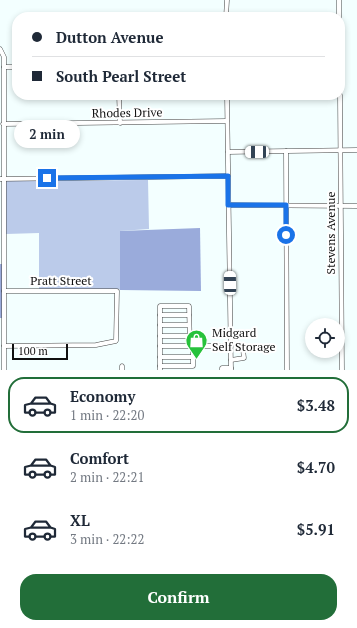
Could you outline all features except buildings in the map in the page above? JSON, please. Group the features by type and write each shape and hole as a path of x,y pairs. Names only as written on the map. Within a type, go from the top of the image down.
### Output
{"street":[{"path":"226,0 226,12"},
{"path":"339,0 339,12"},
{"path":"0,49 4,57 2,179 4,370"},
{"path":"4,67 12,67"},
{"path":"119,100 120,123"},
{"path":"222,370 222,368 231,369 227,100"},
{"name":"Stevens Avenue","path":"340,100 342,370"},
{"name":"Rhodes Drive","path":"3,124 227,121"},
{"path":"228,152 357,150"},
{"path":"286,151 287,370"},
{"path":"2,179 228,176"},
{"path":"228,205 357,206"},
{"name":"Pratt Street","path":"4,291 117,291 116,341 96,345 4,346"},
{"path":"160,306 189,306 189,325 193,366 160,368 160,315 160,306"},
{"path":"160,315 189,315"},
{"path":"160,325 189,325"},
{"path":"160,336 190,336"},
{"path":"160,346 231,346"},
{"path":"231,360 244,358 244,350"},
{"path":"160,357 193,357"}],"shaded area":[{"path":"148,180 149,229 120,231 120,290 39,289 39,233 6,234 6,181"},
{"path":"200,228 201,291 120,290 120,231"},
{"path":"0,264 2,264 2,318 0,318"}],"place":[{"name":"Midgard Self Storage","path":"197,360"}],"route":[{"path":"47,178 228,176 228,205 286,205 286,235"}]}
